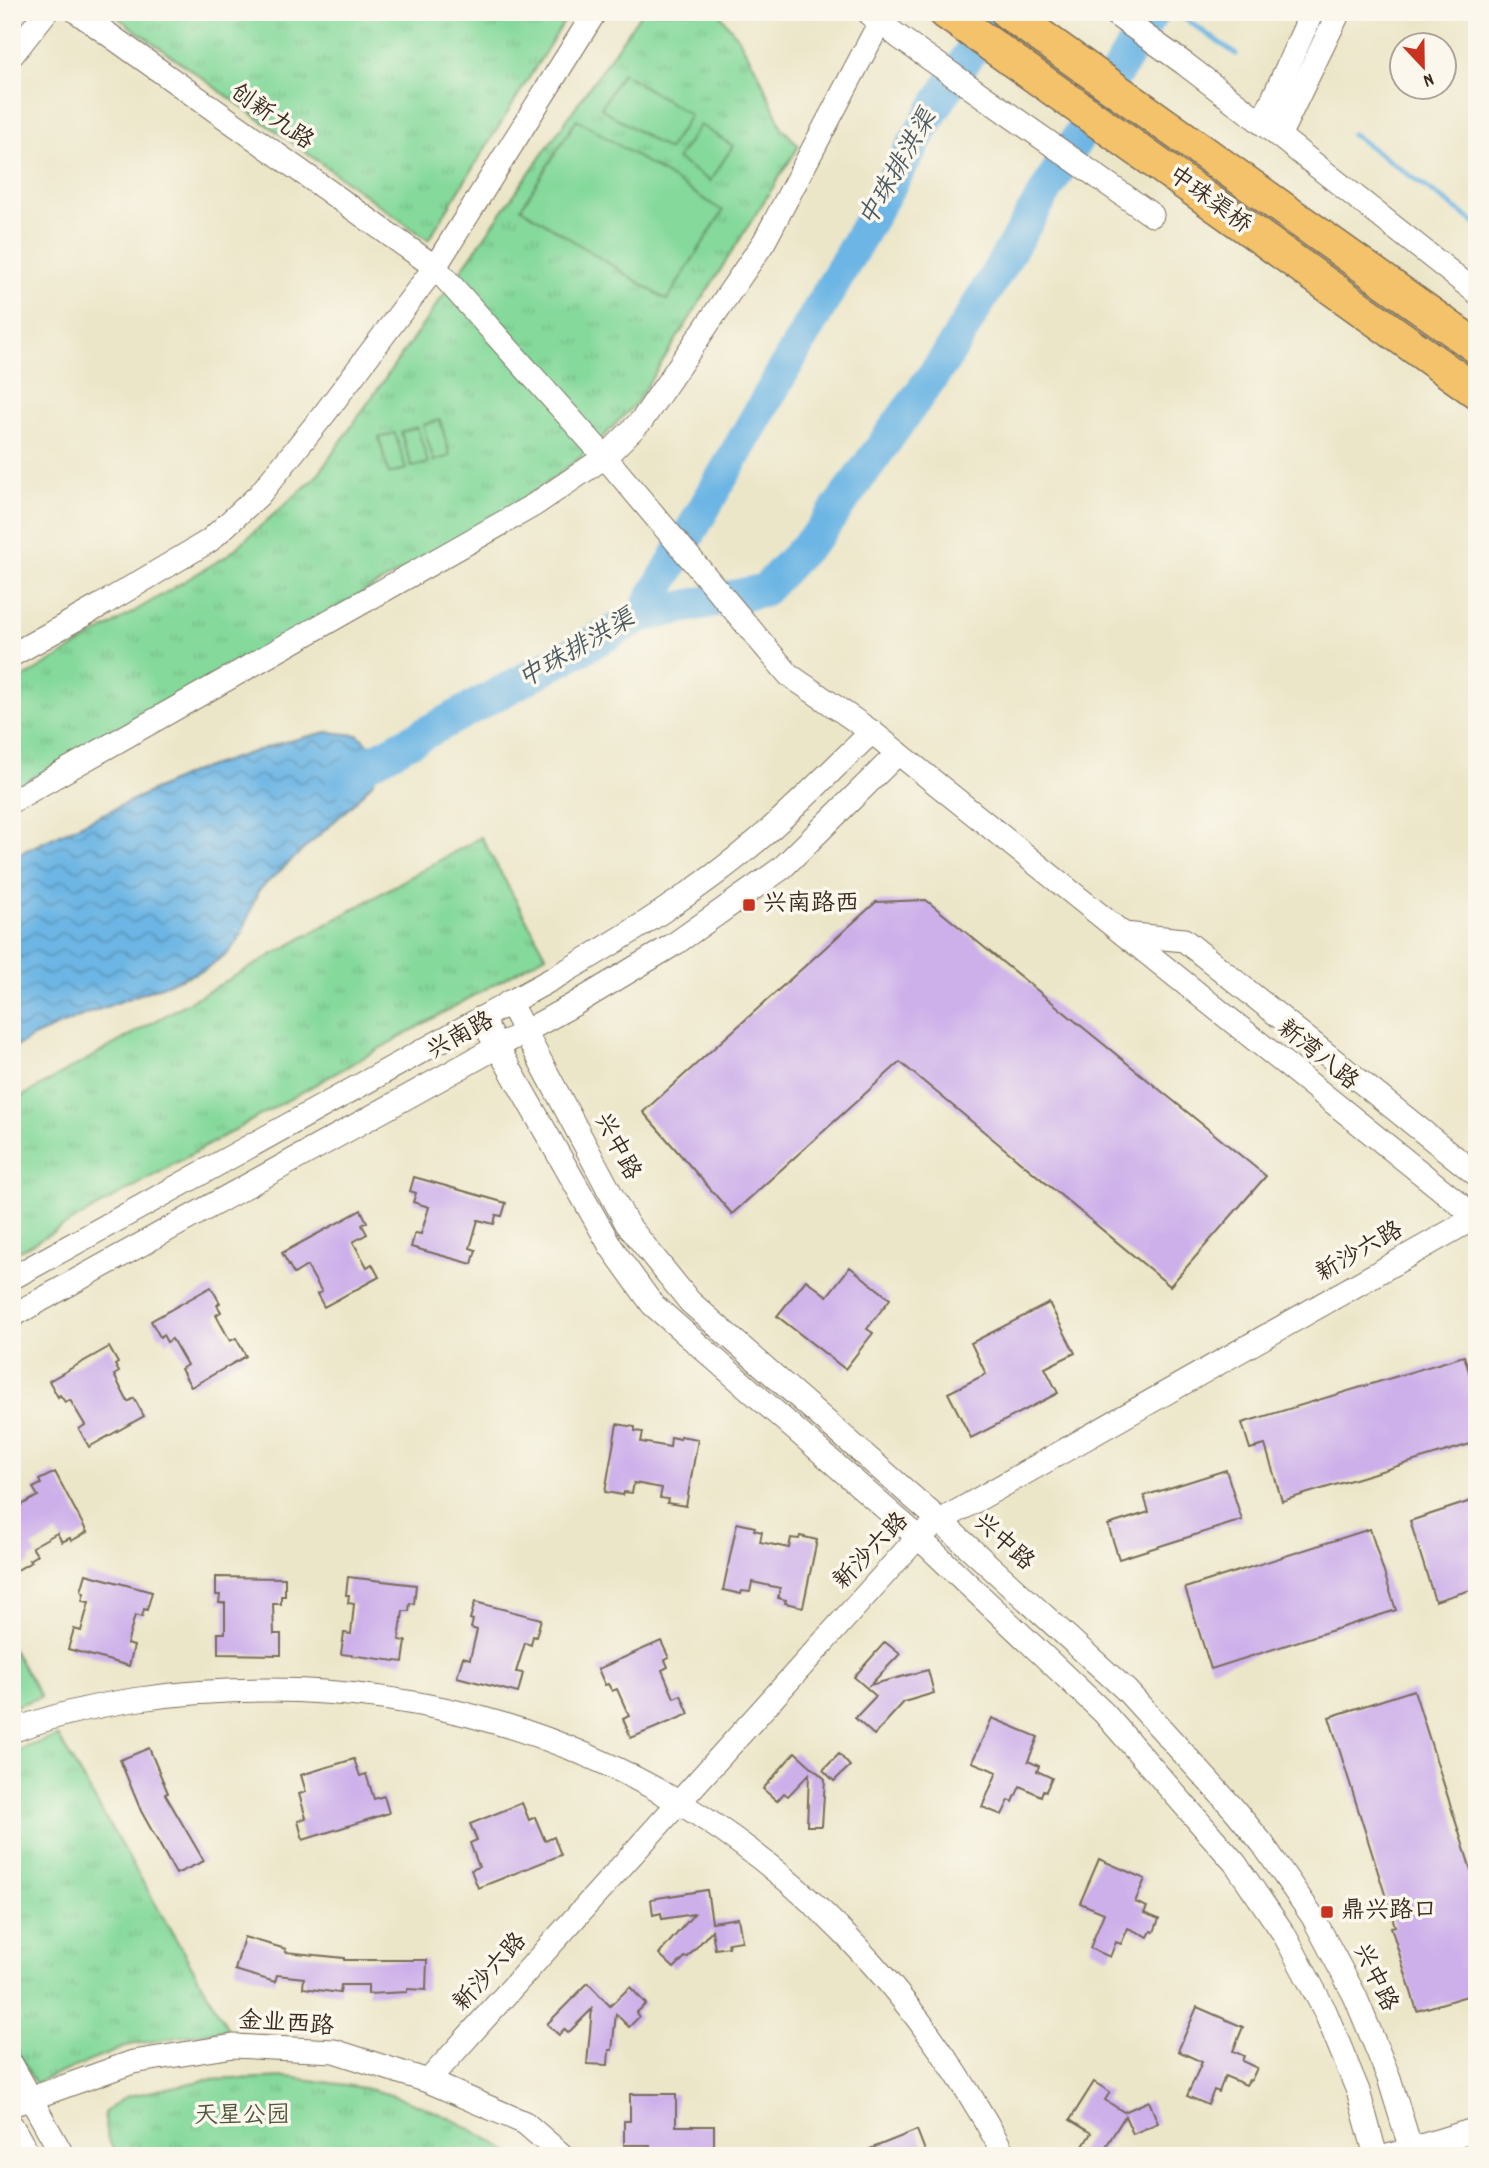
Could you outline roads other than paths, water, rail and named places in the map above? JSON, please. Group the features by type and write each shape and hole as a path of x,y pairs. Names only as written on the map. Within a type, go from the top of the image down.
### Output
{"highway":[{"name":"中珠渠桥","path":"945,12 1475,391"},
{"name":"中珠渠桥","path":"1007,12 1477,347"}],"street":[{"path":"12,55 46,12"},
{"name":"创新九路","path":"77,12 435,267 605,457"},
{"path":"12,655 209,541 259,495 325,414 435,267 595,12"},
{"path":"1112,12 1185,64 1473,285"},
{"path":"1270,129 1312,12"},
{"path":"1270,129 1339,12"},
{"path":"12,801 522,512 605,457 642,421 764,242 874,17 1152,215"},
{"name":"新湾八路","path":"605,457 789,675 872,732 1476,1215"},
{"name":"兴南路","path":"12,1278 554,978 640,926 760,838 872,732"},
{"name":"兴南路","path":"12,1316 621,978 772,876 898,753"},
{"name":"新湾八路","path":"1124,934 1184,940 1477,1175"},
{"name":"兴中路","path":"509,1002 628,1224 690,1302 940,1521 1126,1690 1234,1808 1262,1843 1312,1917 1355,1996 1389,2078 1412,2152"},
{"path":"481,1018 611,1247 652,1304 918,1537 1104,1713 1235,1863 1284,1934 1325,2011 1358,2091 1376,2156"},
{"name":"新沙六路","path":"428,2081 918,1537 940,1521 1476,1215"},
{"path":"12,1731 123,1701 221,1690 318,1690 415,1702 510,1726 602,1761 680,1802 741,1842 778,1871 848,1937 881,1972 940,2047 982,2113 1005,2156"},
{"name":"金业西路","path":"21,2102 133,2062 233,2046 334,2051 428,2081 525,2123 563,2156"},
{"path":"12,2065 21,2102 63,2156"},
{"path":"12,2126 29,2156"},
{"path":"1388,2156 1412,2152 1477,2129"}],"water":[{"path":"327,732 358,735 382,756 373,782 351,806 258,891 241,936 229,952 204,970 79,1017 12,1049 12,857 192,772 280,743"}],"waterway":[{"name":"中珠排洪渠","path":"342,778 642,616 931,114 996,12"},
{"path":"642,616 764,590 820,532 947,356 1153,12"},
{"path":"1175,12 1236,54"},
{"path":"1352,134 1477,224"}],"place":[{"name":"兴南路西","path":"749,905"},
{"name":"鼎兴路口","path":"1327,1912"}],"park label":[{"name":"天星公园","path":"242,2117"}]}
